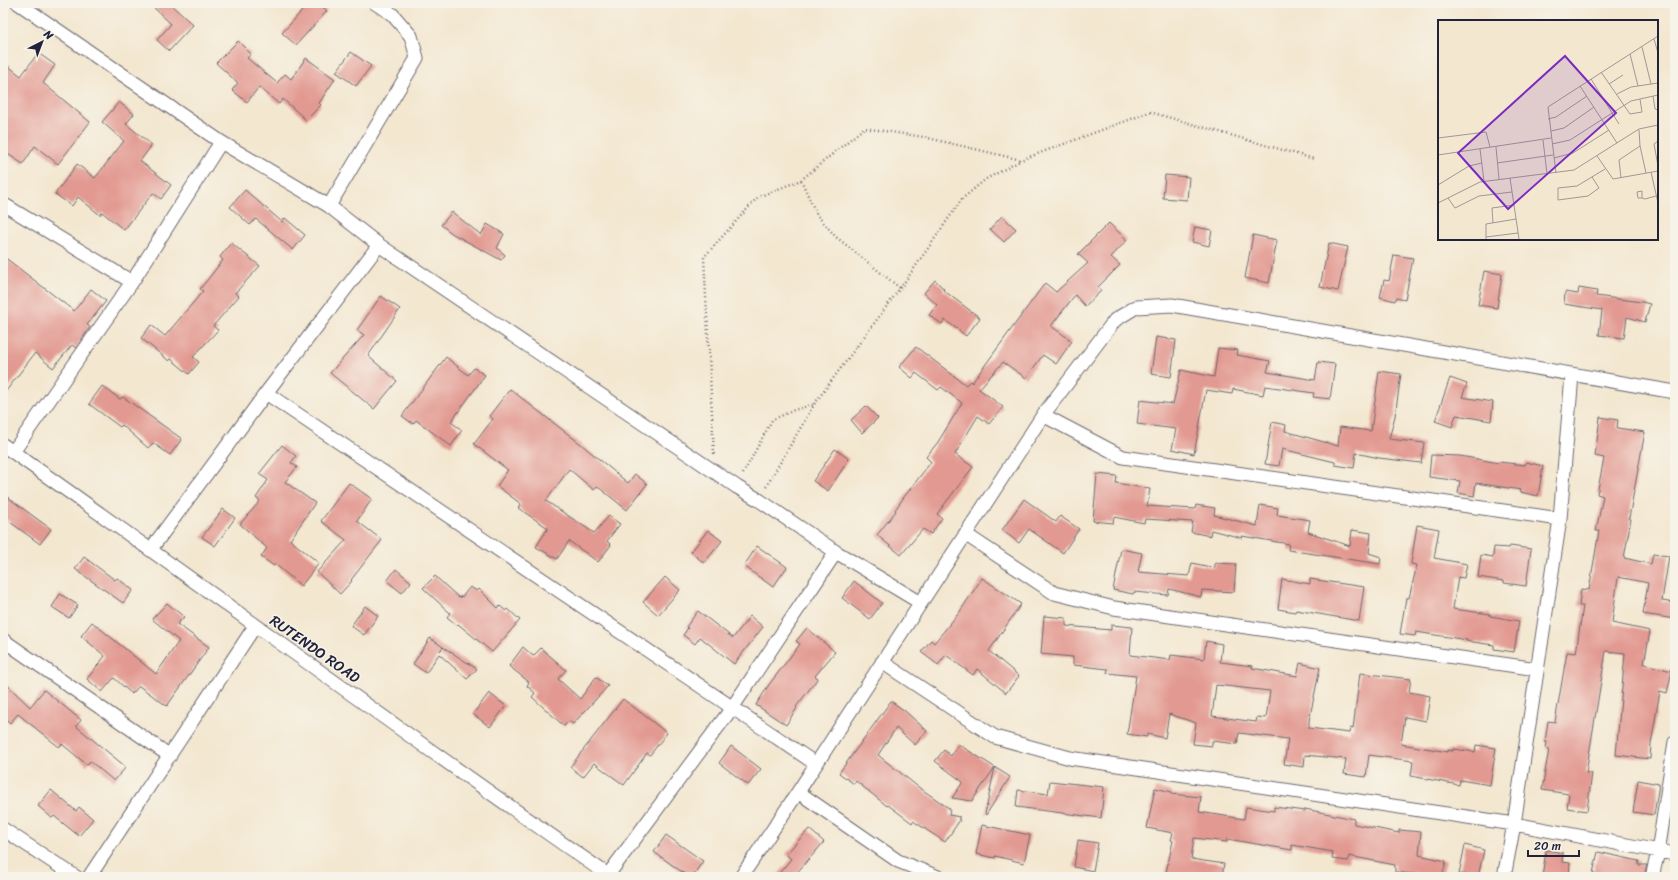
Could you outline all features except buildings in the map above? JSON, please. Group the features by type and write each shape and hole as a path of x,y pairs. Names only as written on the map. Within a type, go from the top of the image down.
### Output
{"street":[{"path":"18,3 221,142 329,206 379,245 736,487 759,500 836,552 921,603"},
{"path":"329,206 417,58 411,36 392,14 375,3"},
{"path":"8,449 132,282 221,142"},
{"path":"3,204 132,282"},
{"path":"151,549 266,393 379,245"},
{"path":"741,877 1044,415 1115,320 1136,307 1172,305 1675,392"},
{"path":"1504,877 1514,824 1560,519 1572,375"},
{"path":"266,393 816,764"},
{"path":"1044,415 1123,457 1560,519"},
{"name":"RUTENDO ROAD","path":"8,449 151,549 255,626 610,876"},
{"path":"965,534 1054,593 1114,608 1538,669"},
{"path":"610,876 732,708 836,552"},
{"path":"89,877 255,626"},
{"path":"3,640 170,756"},
{"path":"882,662 995,737 1070,758 1514,824 1675,854"},
{"path":"1652,877 1658,852 1675,742"},
{"path":"798,792 898,860 938,877"},
{"path":"3,829 76,877"}],"path":[{"path":"759,500 815,403 900,288 962,199 986,179 1021,160 1150,112 1314,158"},
{"path":"715,472 704,257 758,197 801,180 864,128 924,137 1021,160"},
{"path":"801,180 817,215 836,237 900,288"},
{"path":"736,487 772,420 794,410 815,403"}]}
